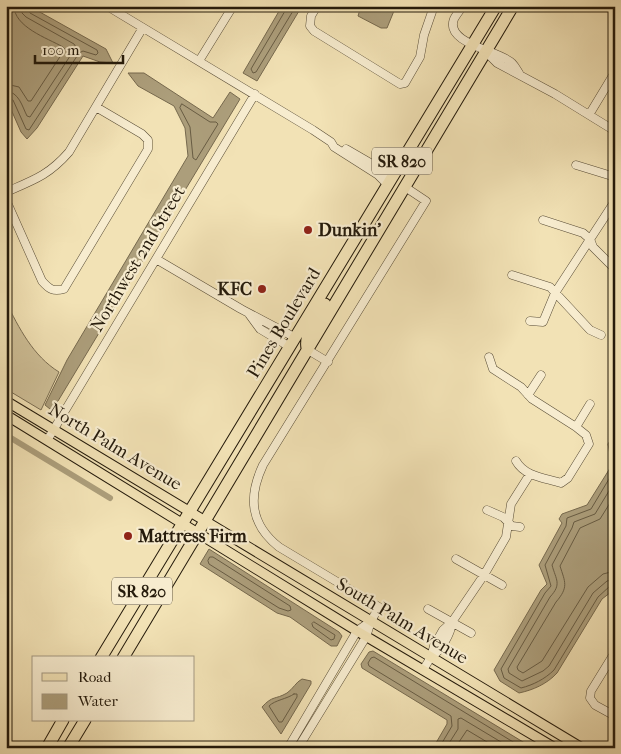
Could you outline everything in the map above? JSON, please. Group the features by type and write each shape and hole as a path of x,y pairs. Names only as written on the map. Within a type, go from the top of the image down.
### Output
{"highway":[{"name":"Pines Boulevard","path":"102,656 496,6"},
{"name":"Pines Boulevard","path":"124,656 513,6"},
{"path":"405,187 402,181 403,174 424,136 431,113"},
{"path":"345,288 360,248 391,198 394,189 390,183"},
{"path":"308,350 306,342 308,335 339,280 344,266 344,257"},
{"path":"260,430 294,354 293,342"},
{"path":"47,748 62,722"},
{"path":"68,748 84,722"}],"main road":[{"name":"North Palm Avenue","path":"6,401 206,521"},
{"name":"North Palm Avenue","path":"6,415 183,524"},
{"name":"South Palm Avenue","path":"206,521 582,748"},
{"name":"South Palm Avenue","path":"183,524 366,637 555,748"}],"street":[{"path":"106,6 255,94 330,142 337,144 381,170 390,183"},
{"path":"199,61 233,6"},
{"path":"317,6 311,16 310,26 314,31 400,84 405,83 420,57 424,35 434,6"},
{"path":"463,6 454,20 455,32 458,36 486,52 512,62 520,75 615,131"},
{"path":"6,192 38,178 57,166 69,152 142,29"},
{"path":"588,115 615,72"},
{"name":"Northwest 2nd Street","path":"48,440 255,94"},
{"path":"6,200 42,281 48,288 56,291 64,289 148,149 148,140 142,134 96,107"},
{"path":"576,165 615,177"},
{"path":"298,748 366,637 371,621 379,607 279,547 267,537 259,524 254,508 254,492 263,464 328,362 426,201 405,187"},
{"path":"530,321 544,322 556,293 615,201"},
{"path":"543,220 583,233 590,239 593,247 615,269"},
{"path":"156,259 248,312 293,342"},
{"path":"512,275 550,287 590,330 601,335"},
{"path":"308,350 328,362"},
{"path":"489,356 493,369 521,387 532,399 576,427 586,435 589,444 568,478 562,483 530,474 520,468 516,461"},
{"path":"528,395 541,374"},
{"path":"576,427 590,404"},
{"path":"422,670 431,657 434,646 443,630 452,622 484,575 506,538 511,504 530,474"},
{"path":"487,510 503,517 512,526 520,528"},
{"path":"456,559 502,586"},
{"path":"428,608 471,633"},
{"path":"288,748 357,631 371,621"},
{"path":"615,652 591,691 590,698 595,705 615,716"}],"shaded area":[{"path":"6,302 34,350 59,372 41,410 6,389"}],"water":[{"path":"6,6 29,6 106,49 113,63 100,62 83,56 37,128 27,139 21,132 6,98"},
{"path":"282,6 302,6 257,81 243,73"},
{"path":"361,6 396,6 387,28 381,28 358,16"},
{"path":"128,73 144,73 213,118 230,92 240,99 58,401 50,409 45,405 67,360 188,156 185,128 174,106 138,86"},
{"path":"615,433 615,589 602,599 557,673 540,686 519,693 500,681 494,670 541,590 547,584 539,565 562,523 559,519 562,514 587,505 612,465 608,444"},
{"path":"209,549 339,632 342,636 337,646 331,646 290,617 277,613 200,564"},
{"path":"373,651 533,748 433,748 447,724 447,720 362,668 361,664 369,652"},
{"path":"302,679 311,681 311,684 281,734 262,707 272,699 287,693"}],"waterway":[{"path":"6,435 110,498"}],"place":[{"name":"Dunkin'","path":"308,230"},
{"name":"KFC","path":"262,289"},
{"name":"Mattress Firm","path":"128,536"}]}
